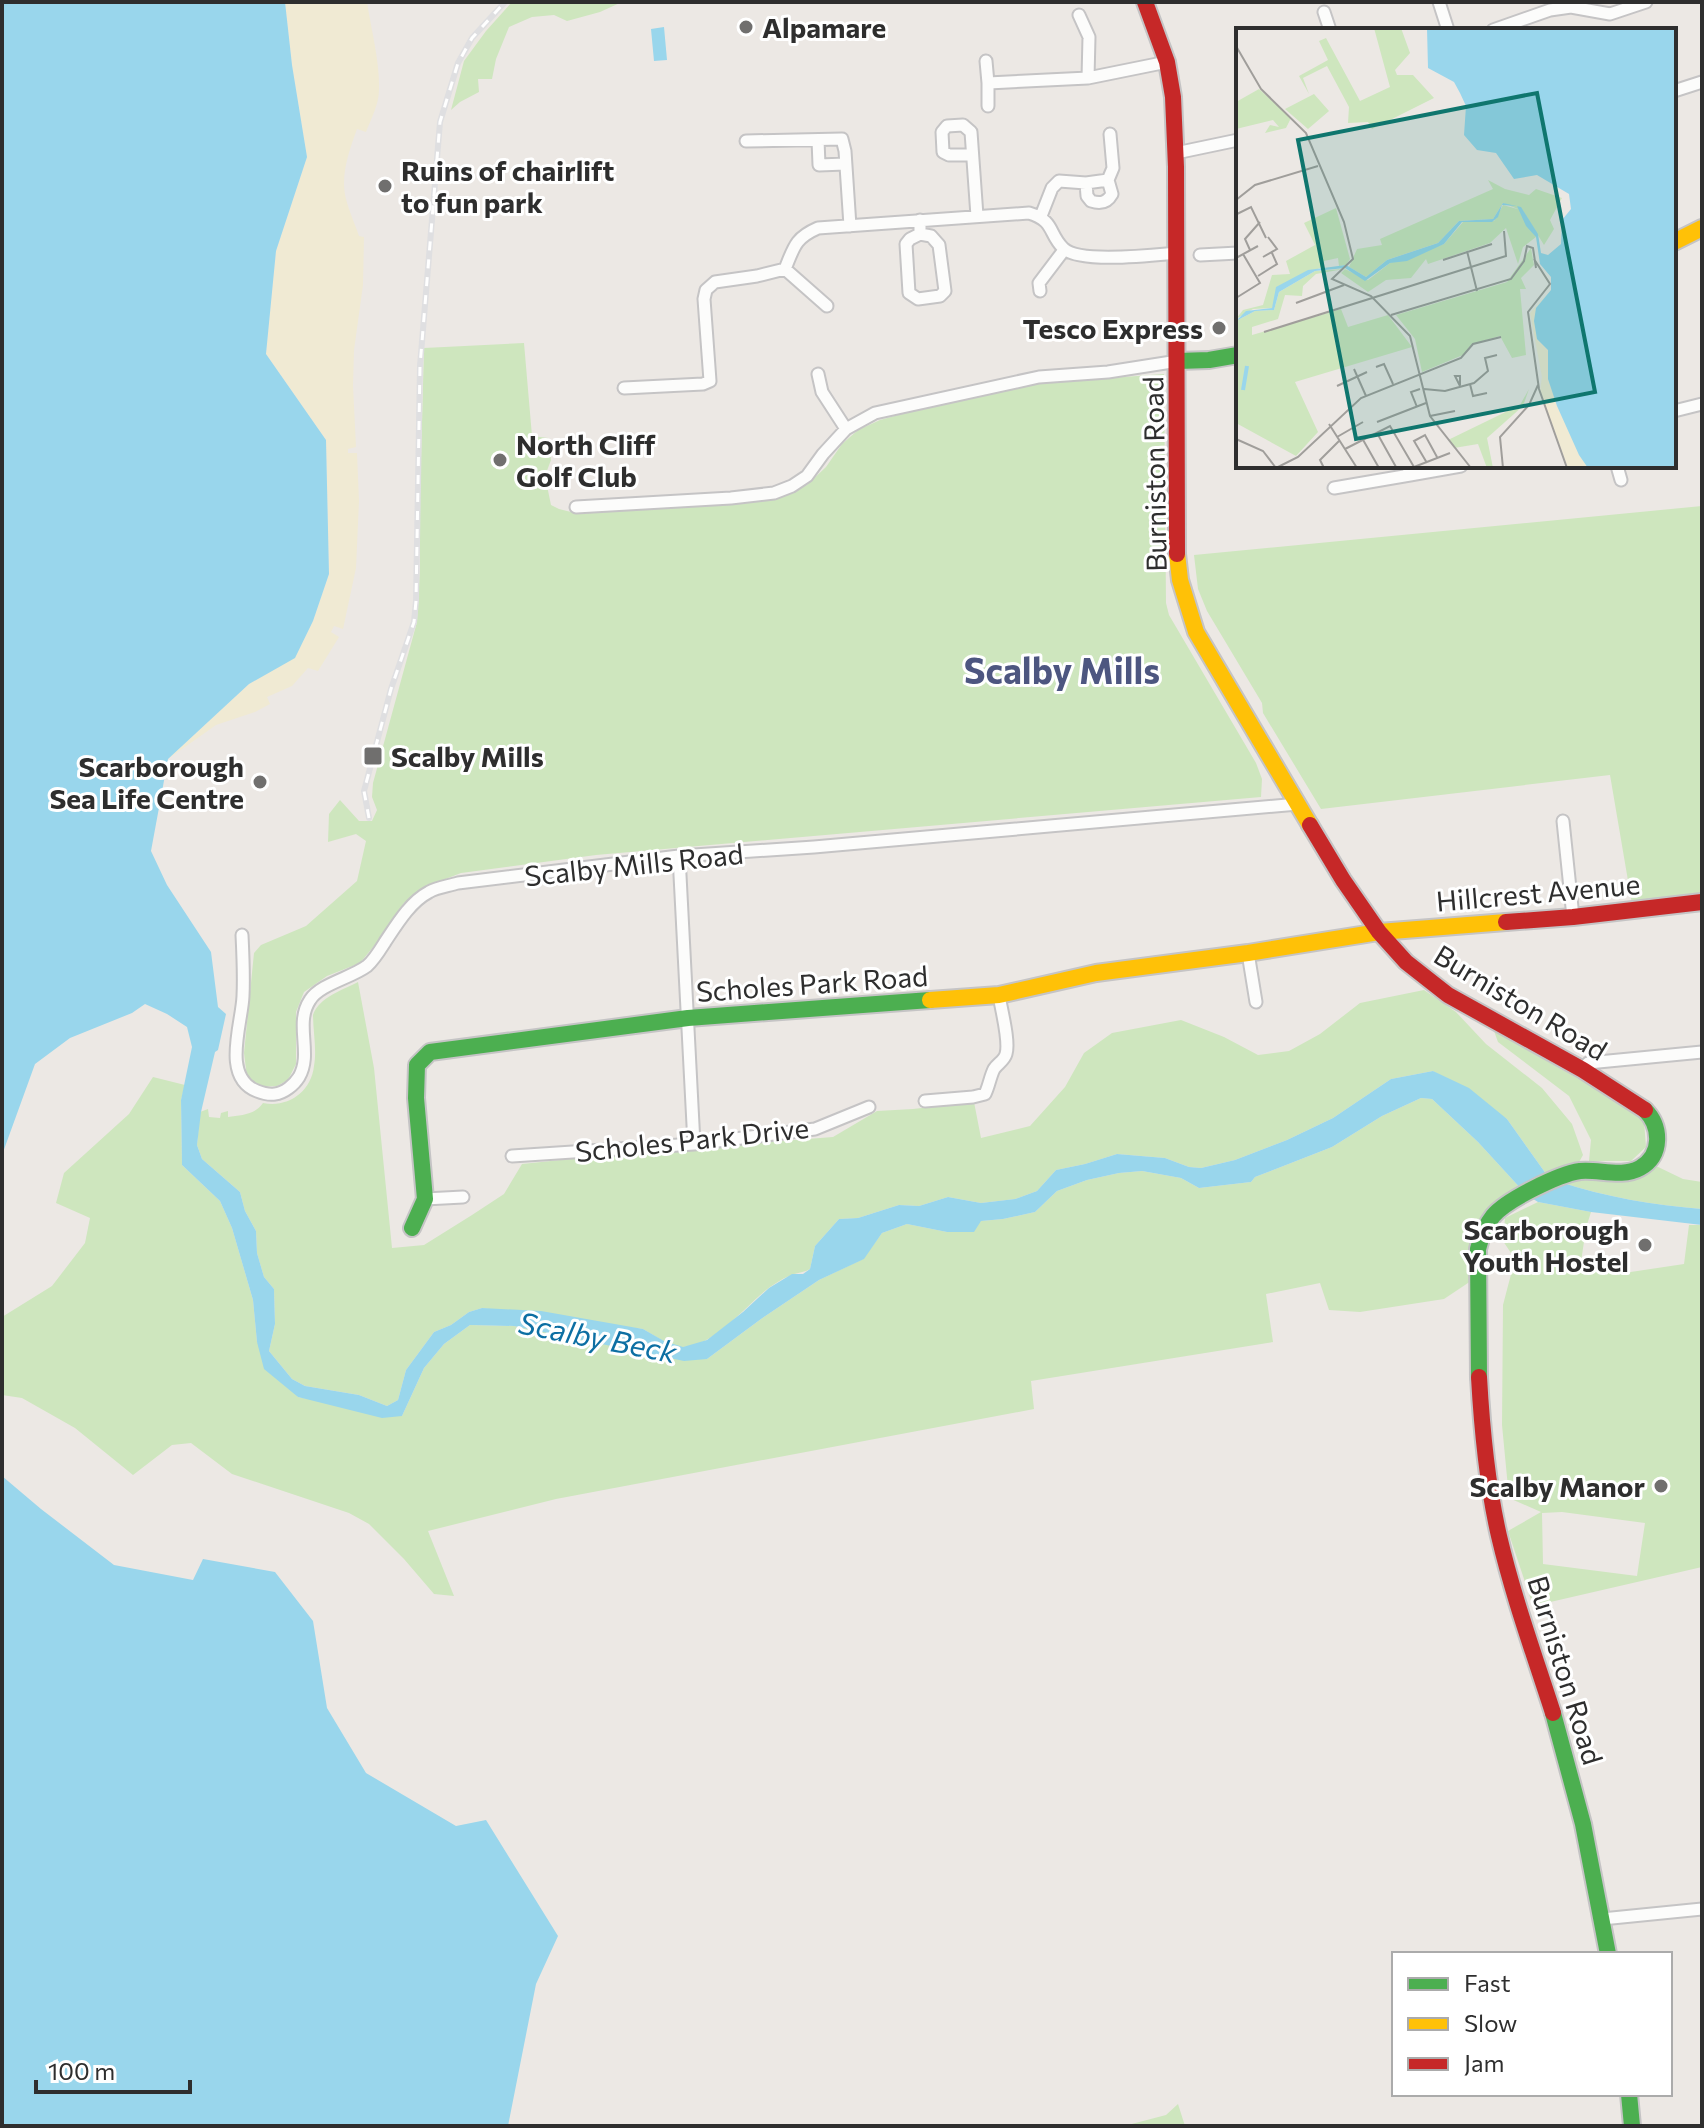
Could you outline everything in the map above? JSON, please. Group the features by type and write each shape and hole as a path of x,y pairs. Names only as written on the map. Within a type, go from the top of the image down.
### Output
{"main road":[{"name":"Burniston Road","path":"1145,2 1167,62 1173,97 1178,361 1177,543 1180,580 1196,632 1343,880 1379,932 1406,962 1448,995 1641,1106 1652,1117 1658,1136 1657,1146 1647,1163 1640,1168 1629,1172 1581,1171 1558,1177 1513,1200 1494,1214 1481,1235 1478,1249 1478,1355 1492,1504 1507,1564 1569,1767 1608,1952"},
{"path":"1676,241 1702,228"},
{"path":"1178,361 1236,355"},
{"name":"Hillcrest Avenue","path":"1379,932 1573,917 1702,902"},
{"name":"Scholes Park Road","path":"412,1228 425,1199 416,1098 417,1065 430,1052 688,1018 999,995 1096,973 1379,932"},
{"path":"1629,2096 1632,2126"}],"street":[{"path":"1439,2 1447,28"},
{"path":"1498,28 1549,6 1610,14 1646,2"},
{"path":"1324,12 1329,28"},
{"path":"1079,15 1089,37 1088,78"},
{"path":"986,61 988,106"},
{"path":"988,83 1088,78 1167,62"},
{"path":"1676,90 1702,82"},
{"path":"1086,183 1087,196 1091,201 1101,203 1112,194 1108,180 1113,168 1110,134"},
{"path":"746,141 842,139 850,226"},
{"path":"818,140 819,165 845,164"},
{"path":"1176,153 1236,140"},
{"path":"972,155 977,216"},
{"path":"1041,216 1052,188 1059,181 1086,183 1108,180"},
{"path":"785,269 797,240 818,228 1029,213 1041,216 1064,250 1079,256 1177,253"},
{"path":"920,220 920,234"},
{"path":"920,234 931,236 939,245 945,291 940,296 918,299 909,293 906,244 920,234"},
{"path":"1040,291 1039,283 1064,250"},
{"path":"1200,255 1236,253"},
{"path":"785,269 827,306"},
{"path":"624,388 703,384 710,381 706,290 715,282 785,269"},
{"path":"576,507 774,493 807,476 846,429 875,413 1039,377 1108,372 1178,361"},
{"path":"818,374 822,392 846,429"},
{"path":"1676,410 1702,404"},
{"path":"1334,488 1409,471 1440,468"},
{"path":"1618,468 1621,480"},
{"name":"Scalby Mills Road","path":"242,935 243,998 236,1054 238,1072 243,1082 252,1089 275,1094 294,1083 303,1067 304,1013 314,995 370,964 416,900 430,891 458,883 679,856 1298,804"},
{"path":"1563,821 1573,917"},
{"path":"679,856 694,1144"},
{"path":"1248,953 1256,1002"},
{"path":"925,1101 985,1094 992,1073 1005,1058 1007,1049 999,995"},
{"path":"1583,1070 1588,1063 1702,1052"},
{"name":"Scholes Park Drive","path":"512,1156 694,1144 815,1129 869,1107"},
{"path":"425,1199 463,1197"},
{"path":"1602,1919 1702,1909"}],"green space":[{"path":"512,2 622,2 567,21 554,15 532,17 509,27 496,59 492,79 478,79 479,92 451,110 464,61"},
{"name":"North Cliff Golf Club","path":"524,343 532,436 548,438 551,460 545,476 551,505 575,513 765,501 782,497 807,485 826,467 842,444 858,430 880,420 1028,384 1164,374 1166,603 1169,615 1256,763 1262,779 1261,797 596,855 461,873 425,887 404,903 360,963 327,976 304,992 296,1012 296,1064 288,1080 277,1086 261,1087 247,1077 244,1053 254,953 261,945 306,926 357,881 366,841 356,834 328,842 329,814 340,800 359,821 372,821 377,810 372,797 373,783 417,622 424,348"},
{"path":"1702,506 1702,902 1633,910 1610,775 1321,809 1263,713 1262,703 1207,611 1198,589 1194,555"},
{"path":"358,982 374,1068 392,1248 424,1245 472,1215 504,1194 522,1164 833,1137 877,1111 974,1102 981,1138 1030,1126 1065,1087 1084,1053 1112,1033 1181,1020 1258,1055 1289,1051 1320,1034 1360,1003 1424,990 1456,1012 1486,1044 1542,1088 1572,1124 1583,1155 1578,1164 1549,1178 1507,1119 1433,1071 1391,1079 1333,1118 1235,1160 1201,1168 1165,1158 1117,1154 1056,1170 1037,1191 1015,1199 981,1203 948,1197 919,1206 899,1205 858,1218 839,1219 815,1246 810,1269 772,1285 730,1323 695,1345 673,1345 643,1329 482,1308 469,1312 434,1332 406,1370 398,1400 387,1406 359,1395 305,1386 292,1379 269,1351 275,1324 274,1289 264,1277 257,1253 256,1231 245,1211 240,1192 202,1159 197,1145 200,1112 208,1109 209,1117 220,1118 221,1113 228,1111 228,1117 243,1115 256,1110 263,1103 289,1100 303,1090 314,1066 313,1015 316,1009 332,995"},
{"path":"1494,1031 1614,1099 1644,1121 1646,1147 1631,1161 1589,1161 1591,1140 1569,1096 1498,1042"},
{"path":"153,1077 185,1085 181,1100 182,1165 220,1201 232,1228 253,1300 257,1342 298,1397 402,1416 424,1368 444,1344 470,1325 514,1326 620,1347 707,1359 819,1280 863,1259 882,1233 907,1224 947,1232 981,1221 1035,1212 1057,1191 1119,1173 1142,1171 1181,1178 1199,1188 1251,1182 1255,1177 1332,1147 1382,1116 1421,1098 1432,1099 1478,1142 1523,1191 1498,1201 1471,1281 1444,1299 1360,1312 1329,1310 1320,1283 1266,1294 1273,1342 1031,1381 1034,1409 556,1499 428,1531 454,1596 434,1594 369,1524 349,1513 232,1474 191,1443 172,1445 133,1475 75,1428 22,1398 2,1395 2,1317 52,1286 85,1243 90,1218 56,1203 64,1173 129,1114"},
{"path":"1654,1165 1683,1179 1702,1182 1702,1209 1630,1200 1560,1182"},
{"path":"1538,1202 1591,1212 1581,1262 1624,1273 1684,1264 1689,1225 1702,1225 1702,1567 1533,1606 1508,1531 1541,1512 1509,1498 1502,1425 1503,1305 1515,1259 1503,1241 1505,1218","holes":["1562,1512 1645,1523 1637,1576 1543,1564 1542,1513"]},
{"path":"1178,2104 1185,2126 1124,2126 1166,2115"}],"sand":[{"path":"285,2 367,2 377,57 378,101 366,132 357,129 348,155 344,181 350,213 359,236 364,237 363,285 354,350 356,447 348,449 348,453 357,453 359,501 356,568 343,629 334,626 331,632 339,637 318,671 308,668 292,686 267,697 270,704 216,725 168,759 249,684 295,657 313,621 329,574 326,440 266,354 276,251 307,157"}],"water":[{"name":"Scalby Beck","path":"2,2 285,2 307,157 276,251 266,354 326,440 329,574 313,621 295,658 249,684 168,759 151,851 167,885 211,952 218,1007 226,1014 201,1112 197,1145 202,1159 240,1192 245,1211 256,1231 257,1253 264,1277 274,1289 275,1324 269,1351 292,1379 305,1386 359,1395 387,1406 398,1400 406,1370 434,1332 482,1308 541,1311 643,1329 683,1347 707,1340 769,1288 792,1274 803,1274 810,1269 815,1246 839,1219 858,1218 899,1205 919,1206 948,1197 981,1203 1015,1199 1037,1191 1056,1170 1117,1154 1165,1158 1201,1168 1235,1160 1333,1118 1391,1079 1433,1071 1469,1088 1507,1119 1549,1178 1523,1191 1478,1142 1432,1099 1421,1098 1382,1116 1332,1147 1255,1177 1251,1182 1199,1188 1181,1178 1142,1171 1119,1173 1057,1191 1035,1212 981,1221 974,1232 947,1232 907,1224 882,1233 864,1259 819,1280 707,1359 684,1361 514,1326 470,1325 444,1344 424,1368 402,1416 382,1418 298,1397 264,1369 257,1342 253,1300 232,1228 220,1201 182,1165 181,1100 192,1047 187,1027 145,1004 132,1013 70,1038 35,1064 2,1155"},
{"path":"664,27 667,60 654,61 651,29"},
{"path":"1560,1182 1630,1200 1702,1209 1702,1225 1591,1212 1538,1202 1530,1197"},
{"path":"2,1476 114,1565 193,1580 203,1559 275,1572 313,1621 327,1708 366,1773 456,1826 486,1820 558,1936 536,1984 508,2126 2,2126"}],"railway":[{"path":"369,818 364,791 391,689 414,622 420,366 440,122 458,63 472,38 505,2"}],"traffic: fast":[{"path":"1178,361 1236,355"},
{"path":"412,1228 425,1199 416,1098 417,1065 430,1052 688,1018 930,1000"},
{"path":"1479,1377 1478,1249 1488,1224 1509,1203 1559,1177 1580,1171 1618,1173 1640,1168 1653,1156 1657,1140 1654,1124 1645,1110"},
{"path":"1553,1713 1583,1824 1608,1952"},
{"path":"1629,2096 1632,2126"}],"traffic: slow":[{"path":"1676,241 1702,228"},
{"path":"1177,554 1180,580 1196,632 1310,825"},
{"path":"930,1000 999,995 1096,973 1379,932 1506,922"}],"traffic: jam":[{"path":"1145,2 1167,62 1173,97 1177,554"},
{"path":"1310,825 1379,932 1406,962 1448,995 1583,1070 1645,1110"},
{"path":"1506,922 1702,902"},
{"path":"1479,1377 1491,1497 1499,1536 1553,1713"}],"place":[{"name":"Alpamare","path":"746,27"},
{"name":"Ruins of chairlift to fun park","path":"385,186"},
{"name":"Tesco Express","path":"1219,328"},
{"name":"North Cliff Golf Club","path":"500,460"},
{"name":"Scalby Mills","path":"373,756"},
{"name":"Scarborough Sea Life Centre","path":"260,782"},
{"name":"Scarborough Youth Hostel","path":"1645,1245"},
{"name":"Scalby Manor","path":"1661,1486"}],"district":[{"name":"Scalby Mills","path":"1062,669"}]}
